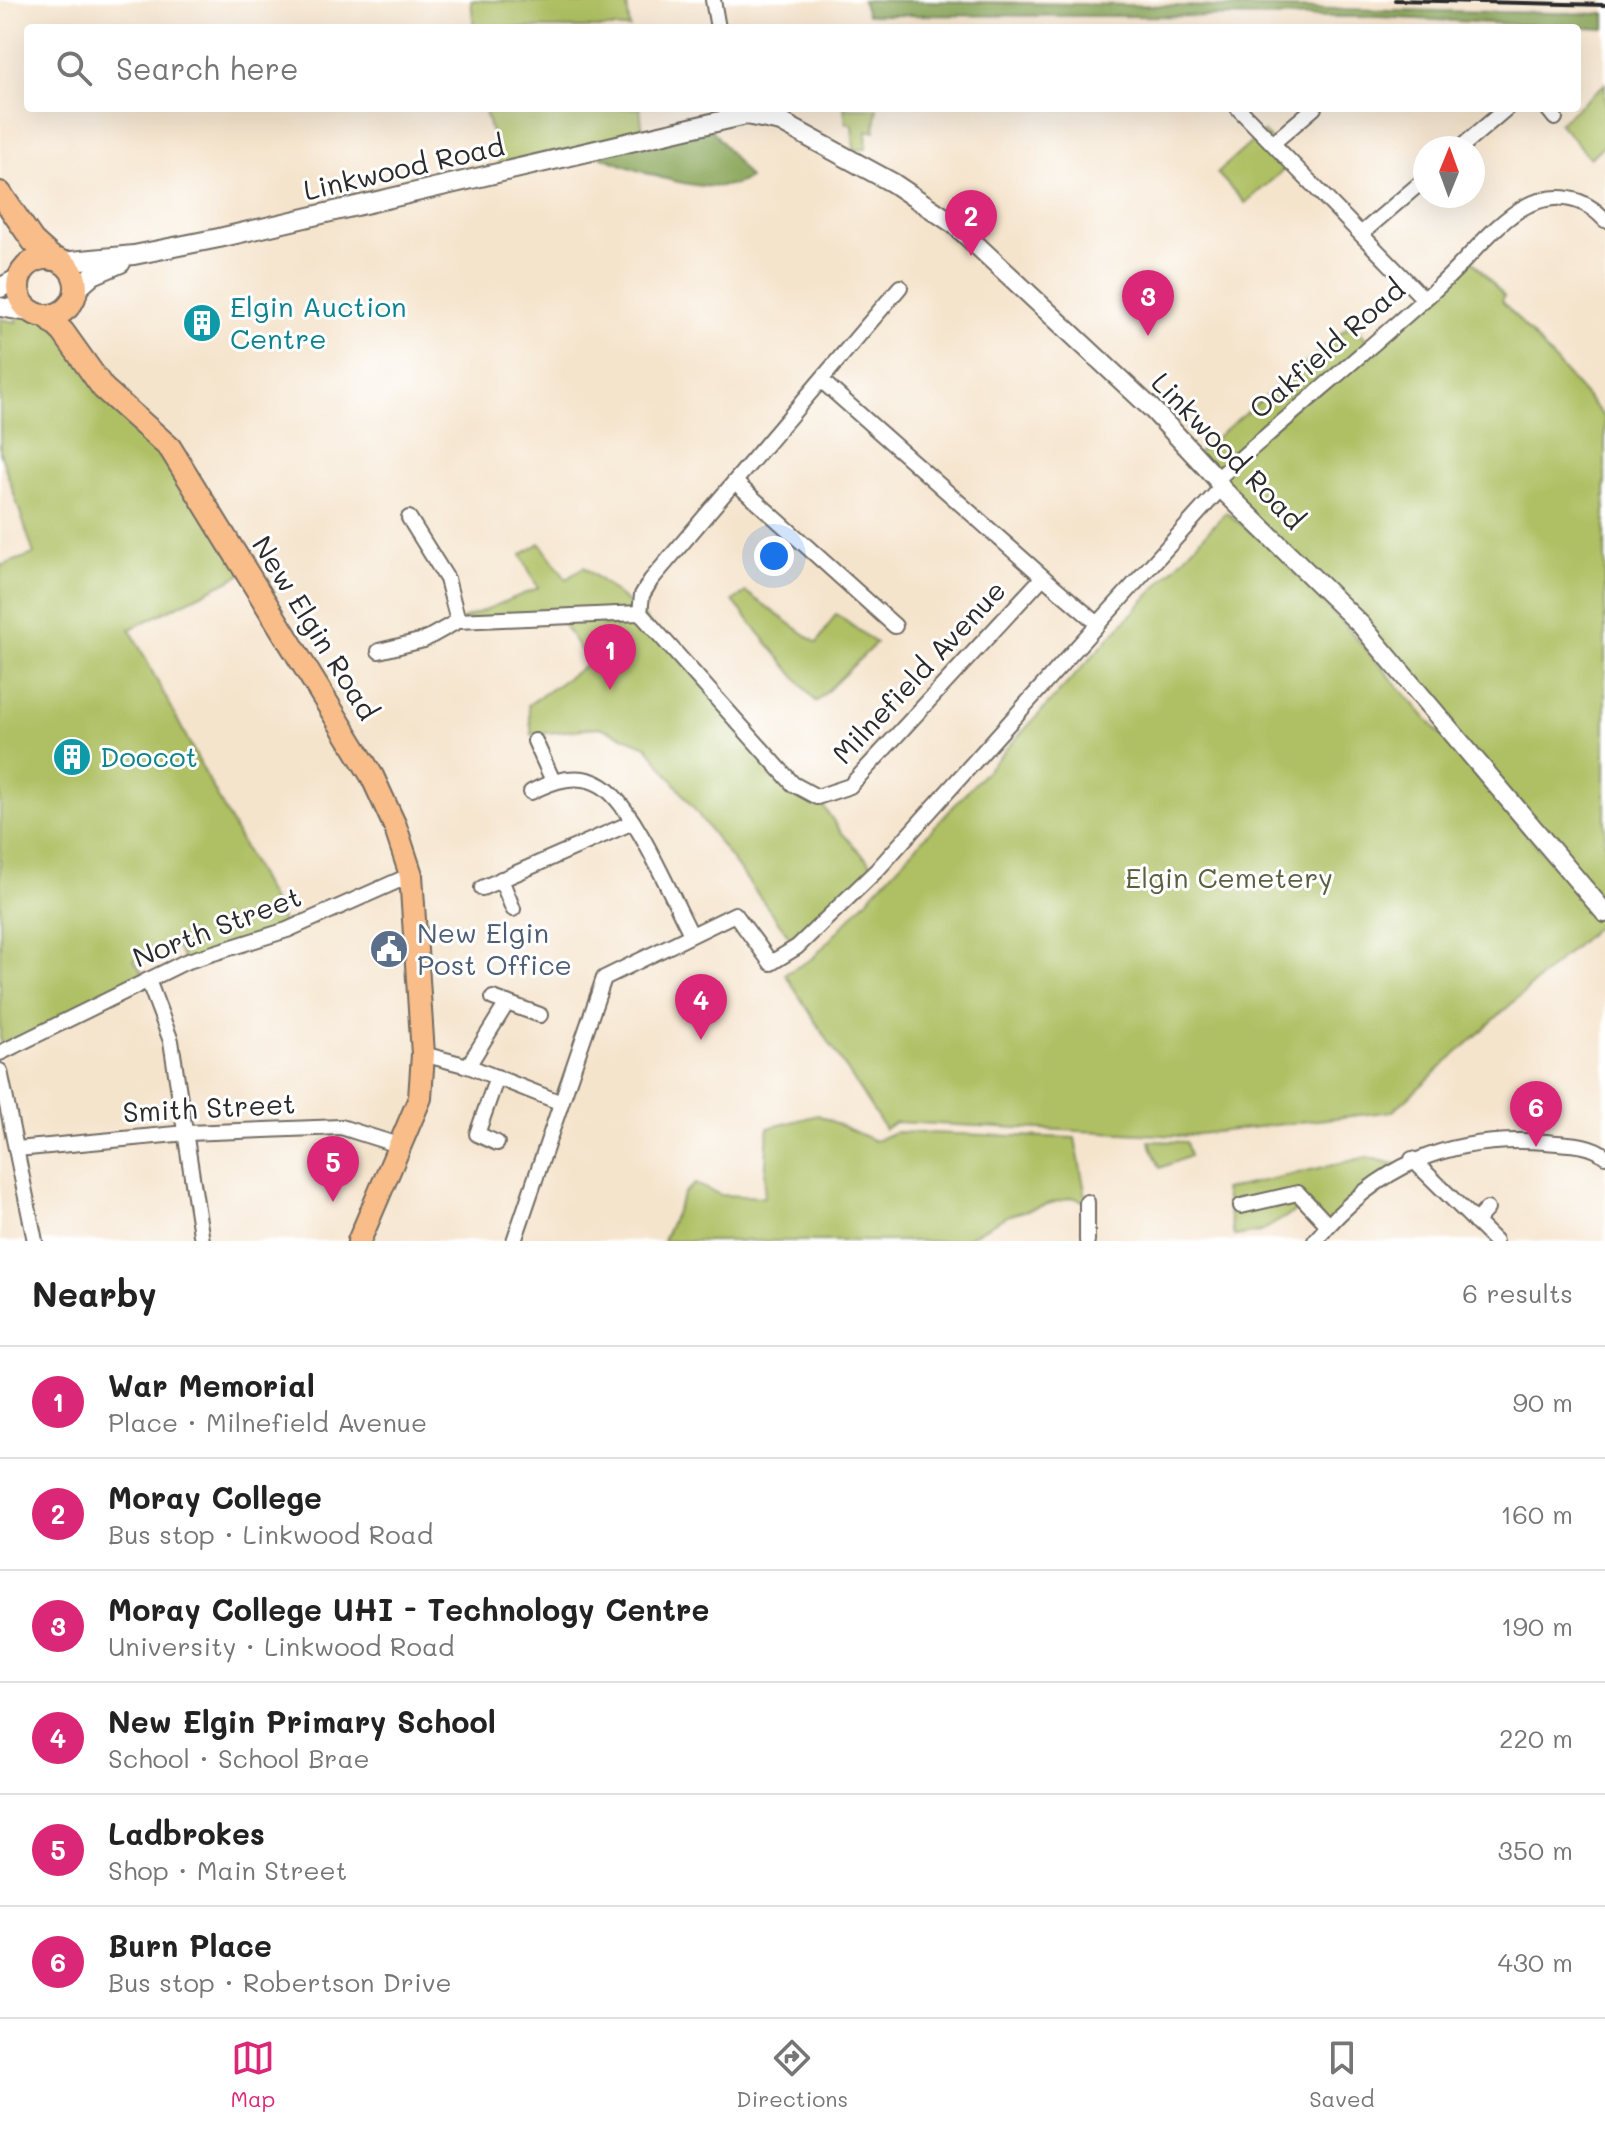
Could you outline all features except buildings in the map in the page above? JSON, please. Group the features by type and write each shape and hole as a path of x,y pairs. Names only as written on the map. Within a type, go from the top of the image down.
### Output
{"main road":[{"path":"0,193 33,241 71,271 74,295 63,312 40,314 19,296 22,274 16,219"},
{"path":"22,274 35,261 57,260"},
{"name":"New Elgin Road","path":"74,295 85,362"},
{"name":"New Elgin Road","path":"40,314 63,332 103,388 170,448 372,776 395,826 411,875 423,1054 420,1098 359,1241"}],"street":[{"name":"Linkwood Road","path":"57,260 134,255 461,184 745,112 781,122 893,183 954,224 1152,409 1219,483 1361,625 1605,913"},
{"path":"1242,112 1363,232 1424,299"},
{"path":"1274,142 1309,112"},
{"path":"1474,136 1502,112"},
{"path":"1363,232 1413,189"},
{"name":"Oakfield Road","path":"1219,483 1470,258 1510,216 1551,197 1587,204 1605,220"},
{"name":"Linkwood Road","path":"74,295 93,275 134,255"},
{"path":"0,288 22,274"},
{"path":"379,651 424,640 458,621 640,613 642,595 651,580 900,287"},
{"path":"0,307 40,314"},
{"name":"Milnefield Avenue","path":"822,381 1098,624"},
{"name":"Milnefield Avenue","path":"735,482 895,626"},
{"path":"514,1241 559,1102 604,978 735,914 771,963 797,947 877,870 1098,624 1219,483"},
{"path":"409,518 447,579 458,621"},
{"name":"Milnefield Avenue","path":"640,613 793,784 817,797 850,786 1043,577"},
{"path":"535,741 553,781"},
{"path":"531,792 553,781 573,778 602,786 633,822 691,934"},
{"path":"482,888 633,822"},
{"name":"North Street","path":"0,1053 185,962 287,930 411,875"},
{"path":"501,879 513,909"},
{"path":"148,980 171,1041 202,1241"},
{"path":"468,1066 500,1000 540,1015"},
{"path":"423,1054 468,1066 559,1102"},
{"path":"0,1071 10,1140 35,1241"},
{"path":"497,1077 477,1134 497,1143"},
{"name":"Smith Street","path":"10,1140 341,1127 401,1146"},
{"path":"1315,1241 1360,1196 1412,1159 1481,1142 1570,1144 1605,1156"},
{"path":"1412,1159 1495,1241"},
{"path":"1241,1206 1298,1193 1328,1225"},
{"path":"1087,1202 1087,1241"},
{"path":"1475,1222 1487,1209"}],"green space":[{"path":"471,0 627,5 629,24 474,24"},
{"path":"862,0 1605,14 1605,29 1581,28 1581,24 1511,24 1379,17 867,15"},
{"path":"1605,84 1605,144 1590,158 1559,123 1572,112 1581,112 1581,104"},
{"path":"485,112 640,112 644,141 503,175"},
{"path":"845,112 877,112 875,131 867,131 866,149 854,150 852,125 846,122"},
{"path":"707,123 749,178 734,184 694,185 650,174 593,153"},
{"path":"1263,132 1293,162 1245,203 1217,173"},
{"path":"1470,258 1504,296 1502,301 1605,418 1605,913 1361,625 1195,455 1353,323 1371,345"},
{"path":"19,296 24,305 63,332 170,448 244,573 130,629 287,930 185,962 174,942 134,960 148,980 0,1053 0,566 34,554 0,452 0,319 16,322"},
{"name":"Elgin Cemetery","path":"1226,512 1275,551 1344,624 1603,921 1393,1111 1182,1136 895,1122 885,1129 785,974 813,958"},
{"path":"540,543 566,579 584,567 640,613 793,784 817,797 841,832 877,870 797,947 647,746 600,727 532,735 528,705 589,663 560,619 458,621 538,588 521,555"},
{"path":"746,592 817,643 836,614 876,643 816,702 733,601"},
{"path":"818,1115 875,1141 895,1132 1075,1138 1087,1202 1072,1197 1007,1216 962,1241 663,1241 684,1193 695,1184 721,1195 764,1197 768,1128"},
{"path":"1149,1141 1186,1142 1190,1156 1160,1168"},
{"path":"1367,1157 1403,1166 1328,1225 1308,1204 1260,1232 1234,1236 1224,1190"}],"railway":[{"path":"1395,0 1605,5"}],"place":[{"name":"Moray College","path":"971,256"},
{"name":"Elgin Auction Centre","path":"202,323"},
{"name":"Moray College UHI - Technology Centre","path":"1148,336"},
{"name":"War Memorial","path":"610,690"},
{"name":"Doocot","path":"72,757"},
{"name":"New Elgin Post Office","path":"389,949"},
{"name":"New Elgin Primary School","path":"701,1040"},
{"name":"Burn Place","path":"1536,1147"},
{"name":"Ladbrokes","path":"333,1202"}]}
